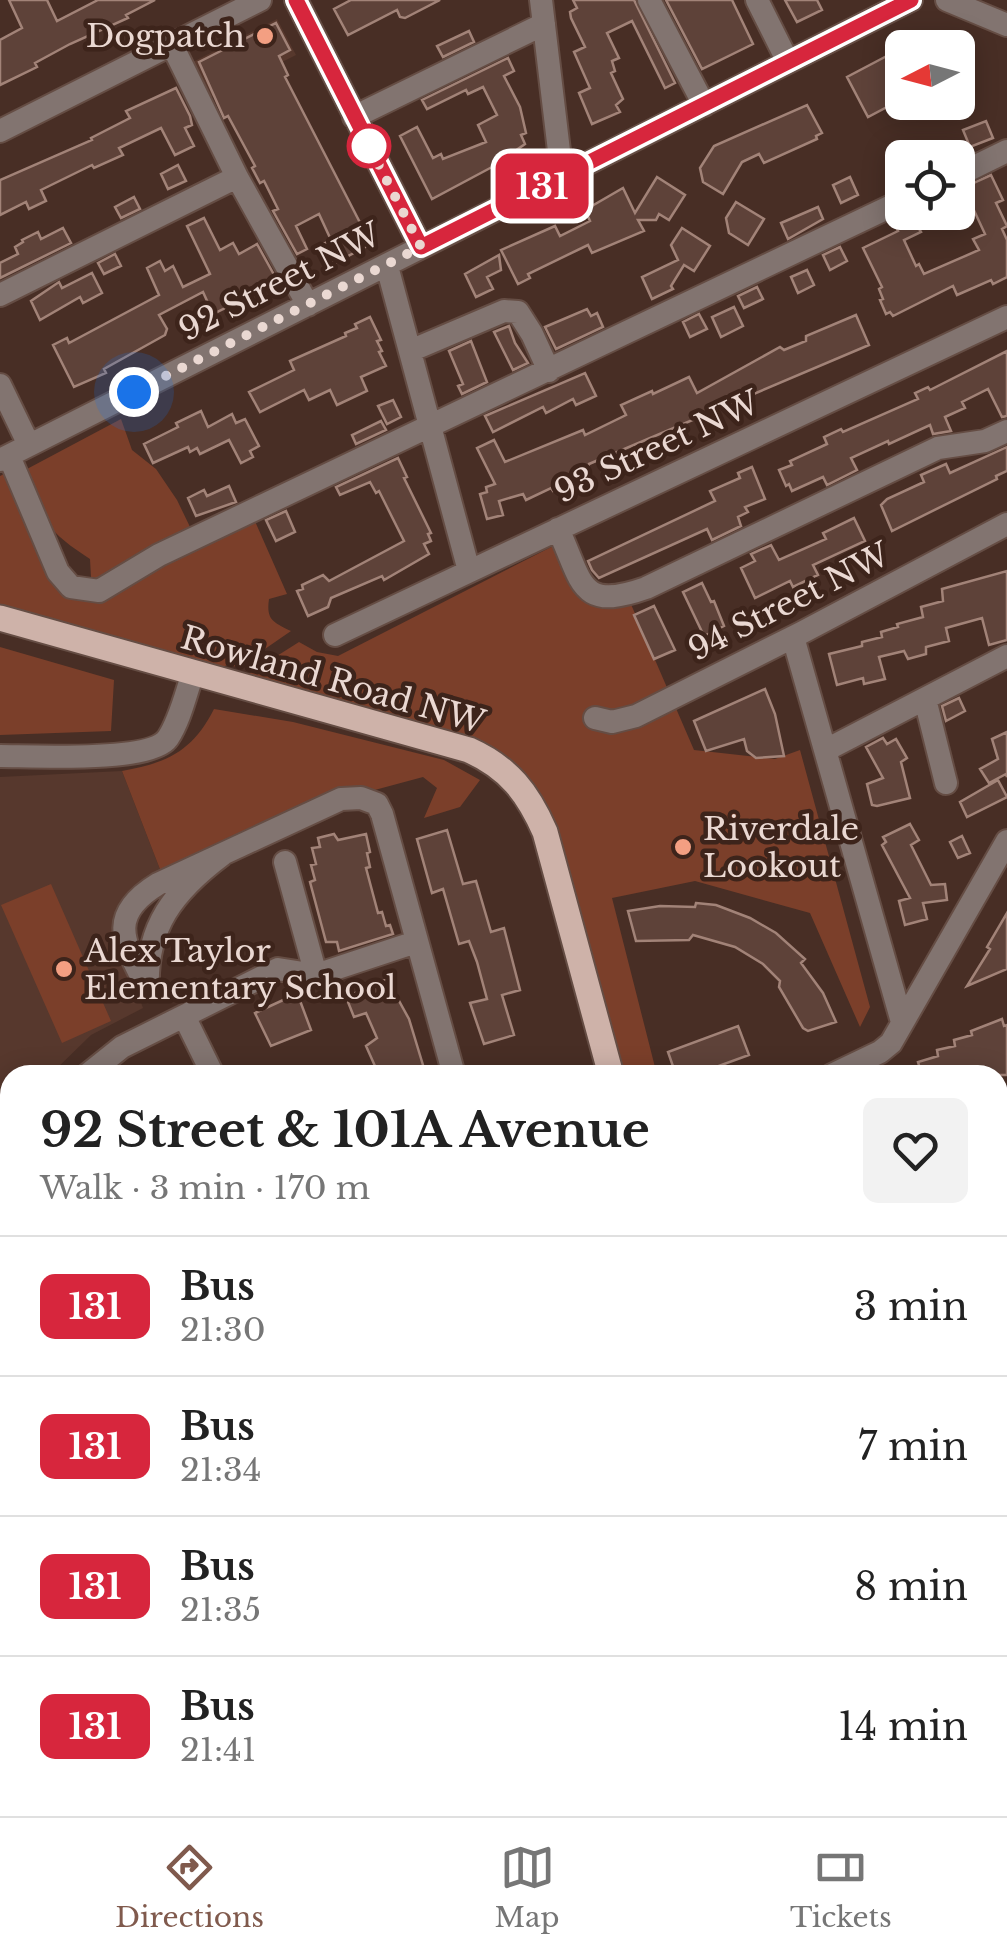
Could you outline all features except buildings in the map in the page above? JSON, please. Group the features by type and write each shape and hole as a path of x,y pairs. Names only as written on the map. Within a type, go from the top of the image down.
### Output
{"main road":[{"name":"Rowland Road NW","path":"0,618 469,750 506,771 529,797 545,832 608,1065"}],"street":[{"path":"0,131 260,0"},
{"path":"296,0 421,247"},
{"path":"541,0 562,176"},
{"path":"649,0 704,104"},
{"path":"757,0 788,62"},
{"name":"92 Street NW","path":"13,454 788,62 868,10 911,0"},
{"path":"956,2 1007,24"},
{"path":"354,117 544,24"},
{"path":"170,44 308,305"},
{"path":"975,166 1007,151"},
{"path":"0,295 237,177"},
{"path":"0,385 13,454 58,572 71,588 99,591 160,556 885,209"},
{"path":"387,266 469,572"},
{"path":"410,351 504,311 518,312 549,371"},
{"name":"93 Street NW","path":"335,634 1007,317"},
{"path":"558,530 580,582 598,596 618,598 938,448 985,441 1007,431"},
{"name":"94 Street NW","path":"596,718 612,722 636,716 1007,524"},
{"path":"793,637 902,1022"},
{"path":"826,750 1007,656"},
{"path":"0,756 130,754 160,747 176,720 193,673"},
{"path":"925,699 946,783"},
{"path":"206,1065 148,990 126,945 129,909 137,897 222,855 342,800 361,798 376,804 382,814 451,1065"},
{"path":"853,1065 891,1042 1007,841"},
{"path":"148,990 150,951 158,924 192,877 222,855"},
{"path":"285,862 316,975"},
{"path":"100,1065 122,1047 278,969 316,975 416,942"}],"shaded area":[{"path":"277,19 296,55 204,101 187,65"},
{"path":"121,419 132,450 156,469 192,531 99,579 91,577 90,559 47,522 27,469"},
{"path":"10,471 67,590 151,569 254,519 287,594 269,599 270,616 291,631 239,667 221,668 0,606 0,476"},
{"path":"555,545 567,564 630,602 694,750 775,759 800,750 870,1007 860,1027 810,913 695,881 612,898 654,1065 618,1065 551,814 522,772 500,753 453,733 247,675 299,642 317,652 338,656"},
{"path":"0,647 114,680 111,731 0,735"},
{"path":"214,709 293,722 444,760 480,780 460,807 424,818 437,788 423,777 371,791 163,877 122,771 177,753 197,735"},
{"name":"Alex Taylor Elementary School","path":"122,771 163,877 123,898 114,929 143,1008 91,1035 60,1065 0,1065 0,777"},
{"path":"51,884 111,1021 62,1043 1,905"}],"bus line":[{"name":"131","path":"296,0 421,247 911,0"}],"place":[{"name":"Dogpatch","path":"265,36"},
{"name":"Riverdale Lookout","path":"683,847"},
{"name":"Alex Taylor Elementary School","path":"64,969"}],"route":[{"path":"134,392 421,247 369,146"}]}
